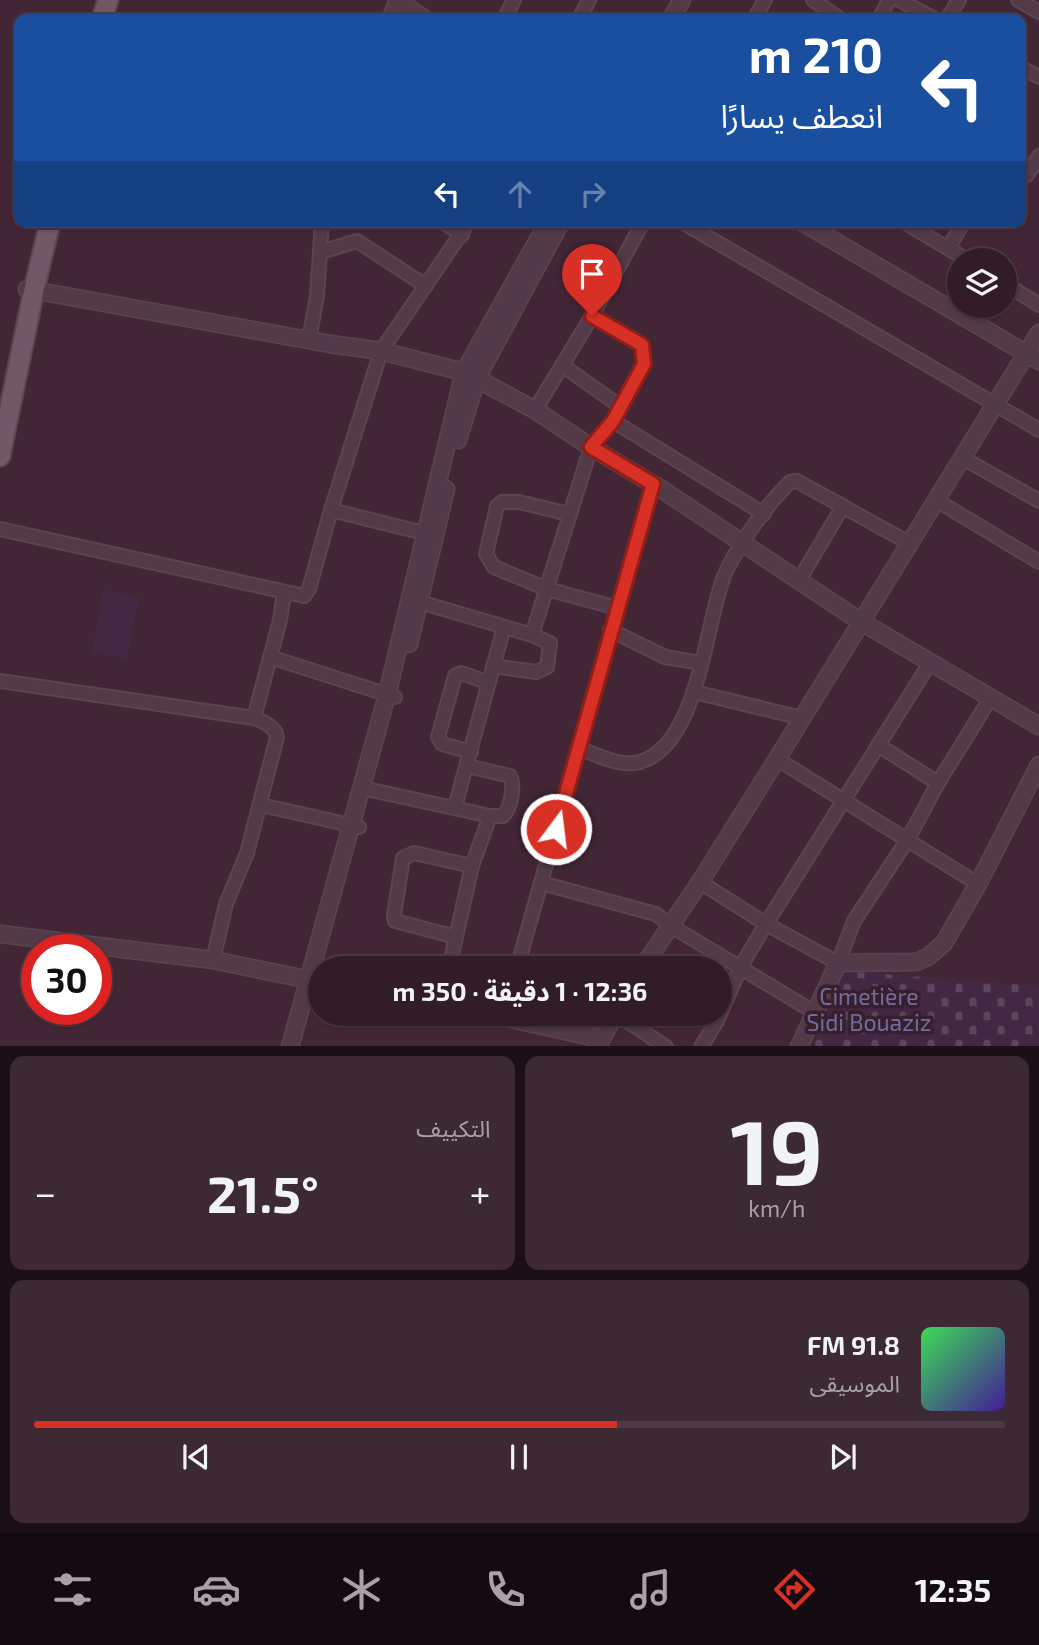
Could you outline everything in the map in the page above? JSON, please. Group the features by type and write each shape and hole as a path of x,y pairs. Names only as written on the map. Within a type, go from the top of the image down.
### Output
{"main road":[{"path":"0,456 42,228"},
{"path":"0,417 30,290 48,228"}],"street":[{"path":"397,0 418,14"},
{"path":"813,0 833,14"},
{"path":"899,0 926,14"},
{"path":"1018,0 1039,12"},
{"path":"1029,176 1039,156"},
{"path":"309,340 323,228"},
{"path":"452,228 462,235"},
{"path":"0,529 221,576 284,593 302,596 307,593 382,351 466,228"},
{"path":"323,956 430,534 452,459 470,375 545,228"},
{"path":"470,375 557,228"},
{"path":"535,410 592,316 640,228"},
{"path":"692,228 1039,429"},
{"path":"823,228 1033,357"},
{"path":"914,228 948,248 960,228"},
{"path":"321,252 357,241 426,286"},
{"path":"30,290 382,351 470,375 535,410 653,484 860,621 1039,726"},
{"path":"1017,291 1039,305"},
{"path":"532,635 591,447 613,421 644,364 642,345 592,316"},
{"path":"650,956 777,759 961,457 996,404 1033,357 1039,333"},
{"path":"562,365 621,407"},
{"path":"613,421 764,514"},
{"path":"961,457 1039,501"},
{"path":"578,748 625,763 639,763 665,745 681,725 694,692 724,577 742,544 790,482 797,481 909,543"},
{"path":"520,956 653,484"},
{"path":"936,500 1039,560"},
{"path":"569,514 507,501 498,506 487,559 494,567 547,589 617,608"},
{"path":"798,582 843,506"},
{"path":"331,510 430,534"},
{"path":"254,718 280,620 284,593"},
{"path":"415,600 548,640 551,644 545,670 536,672 493,666"},
{"path":"455,807 504,627"},
{"path":"610,630 665,657 701,663"},
{"path":"270,657 391,696"},
{"path":"732,982 930,663"},
{"path":"471,752 442,744 438,737 455,676 461,673 487,682"},
{"path":"0,681 254,718 269,725 276,734 261,804 247,853 226,904 213,960"},
{"path":"694,692 802,718"},
{"path":"799,1046 854,921 908,839 938,783 990,699"},
{"path":"878,745 938,783"},
{"path":"777,759 978,884"},
{"path":"700,882 766,924 838,962 907,964 929,957 944,943 978,884 1039,765"},
{"path":"365,789 490,816 500,817 506,814 513,779 508,774 467,766"},
{"path":"261,804 355,827"},
{"path":"452,956 472,866 490,816"},
{"path":"456,937 395,921 403,858 414,853 472,866"},
{"path":"541,883 651,912 814,1012"},
{"path":"0,934 213,960 308,975"},
{"path":"290,1046 308,1002"},
{"path":"298,1046 308,1012"},
{"path":"541,1026 599,1043 608,1026"},
{"path":"635,1026 666,1046"},
{"path":"701,1046 709,1026"}],"green space":[{"path":"103,590 139,597 127,659 92,652"},
{"name":"Cimetière Sidi Bouaziz","path":"843,971 1039,986 1039,1046 813,1046"}],"route":[{"path":"556,829 653,484 591,447 613,421 644,364 645,356 642,345 592,316"}]}
